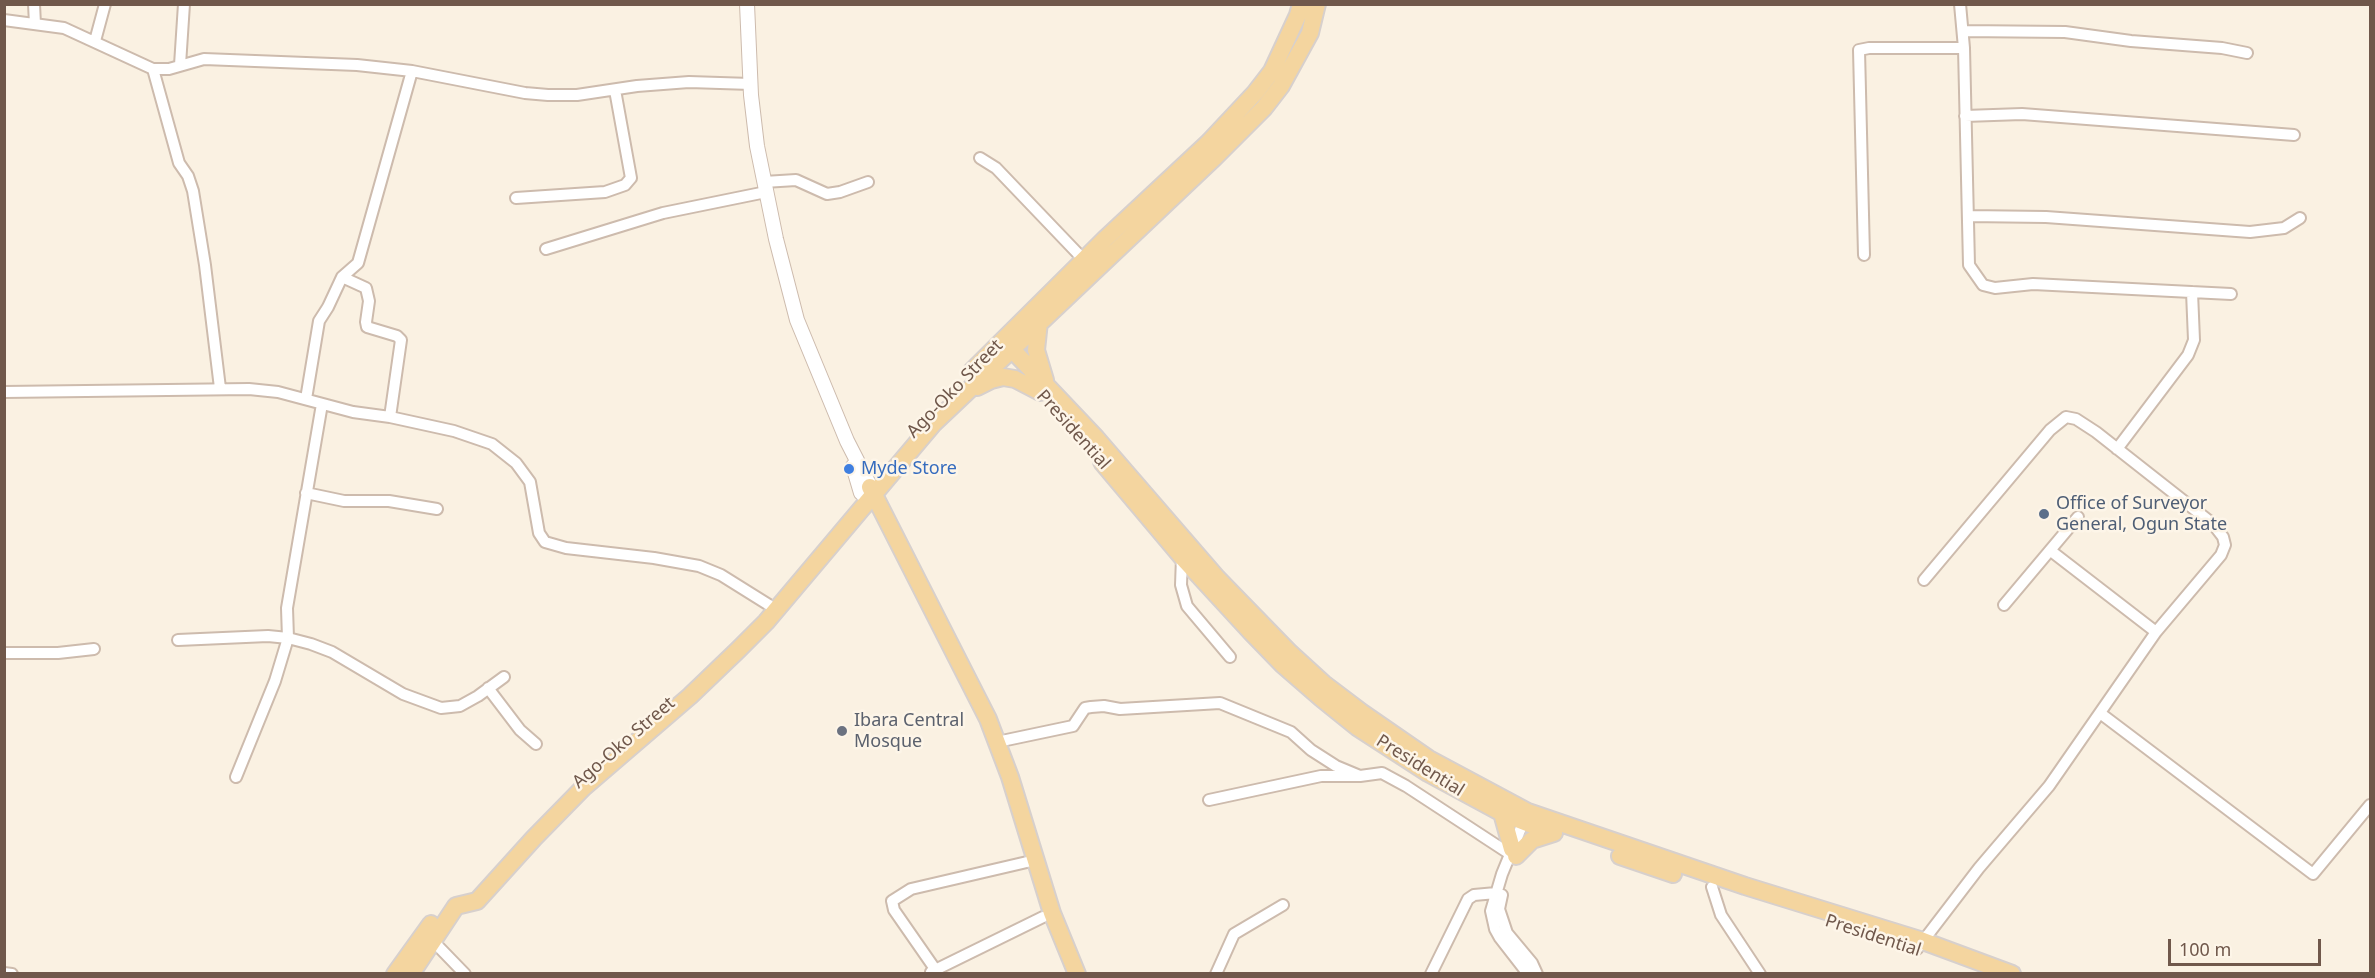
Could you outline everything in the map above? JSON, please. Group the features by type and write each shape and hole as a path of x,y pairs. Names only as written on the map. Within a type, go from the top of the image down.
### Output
{"main road":[{"name":"Ago-Oko Street","path":"474,898 517,843 567,793 668,705 748,629 867,494 925,418 1003,348 1084,260 1209,142 1255,93 1272,71 1301,4"},
{"path":"395,974 452,904 474,898 584,788 690,696 766,622 867,494 933,424 966,393 1003,348 1039,322 1264,108 1281,86 1310,33 1317,4"},
{"path":"1039,322 1036,350 1044,389"},
{"name":"Presidential","path":"1003,348 1044,389 1182,556 1283,665 1357,727 1428,773 1502,813 1529,818 1554,833 1712,887 1920,945 1980,974"},
{"path":"966,393 991,380 1003,377 1044,389 1096,438 1218,578 1290,653 1324,684 1429,759 1529,818 1593,836 2012,974"},
{"path":"867,494 978,697 998,742 1052,913 1077,974"},
{"path":"867,494 981,724 1002,780 1044,916 1068,974"},
{"path":"1502,813 1513,853 1532,840 1554,833"},
{"path":"411,974 452,904"}],"street":[{"path":"34,4 34,24"},
{"path":"95,41 105,4"},
{"path":"180,65 184,4"},
{"path":"747,4 757,146 776,239 797,320 867,494"},
{"path":"1960,4 1964,48 1969,266 1983,285 1995,288 2033,284 2231,294"},
{"path":"4,20 64,28 153,69 169,69 204,59 357,65 412,71 525,93 577,95 637,86 689,82 751,84"},
{"path":"1963,31 2065,32 2151,43 2222,48 2247,53"},
{"path":"1864,255 1859,50 1869,48 1964,48"},
{"path":"153,69 176,155 188,176 193,191 205,265 220,388"},
{"path":"306,399 319,321 342,277 358,263 412,71"},
{"path":"516,198 605,192 625,185 631,178 615,90"},
{"path":"1965,116 2022,114 2294,135"},
{"path":"980,158 996,168 1084,260"},
{"path":"546,249 663,213 796,180 827,194 868,182"},
{"path":"1968,216 2046,217 2250,231 2283,228 2300,218"},
{"path":"342,277 366,288 369,301 366,322 368,327 397,336 400,340 390,417"},
{"path":"2117,449 2188,355 2194,340 2192,292"},
{"path":"4,392 164,392 220,388 278,392 353,412 390,417 454,431 492,444 516,463 530,482 539,533 544,542 566,548 654,558 699,567 721,575 769,605"},
{"path":"236,777 275,681 288,638 287,608 322,404"},
{"path":"1920,945 1979,868 2049,786 2156,632 2221,555 2225,544 2223,537 2213,524 2076,419 2066,417 2050,430 1924,580"},
{"path":"306,493 344,501 389,501 437,508"},
{"path":"2004,605 2078,517"},
{"path":"2051,551 2156,632"},
{"path":"1182,556 1181,585 1187,606 1230,657"},
{"path":"178,640 240,637 288,638 332,652 403,694 441,708 460,706 504,677"},
{"path":"4,653 58,653 94,649"},
{"path":"488,688 520,730 536,744"},
{"path":"998,742 1073,726 1084,708 1104,706 1120,709 1220,703 1291,732 1311,750 1336,766 1360,776"},
{"path":"2100,712 2313,874 2370,805"},
{"path":"1209,800 1321,776 1360,776 1382,773 1513,853"},
{"path":"1529,818 1496,894 1491,911 1495,929 1513,957 1539,974"},
{"path":"1513,853 1499,909 1507,933 1530,968"},
{"path":"1027,862 911,889 892,901 894,910 932,971 1044,916"},
{"path":"1712,887 1721,915 1760,974"},
{"path":"1431,974 1468,899 1474,895 1496,894"},
{"path":"1216,974 1234,934 1283,905"},
{"path":"433,940 465,974"},
{"path":"4,973 12,974"}],"place":[{"name":"Myde Store","path":"849,469"},
{"name":"Office of Surveyor General, Ogun State","path":"2044,514"},
{"name":"Ibara Central Mosque","path":"842,731"}]}
